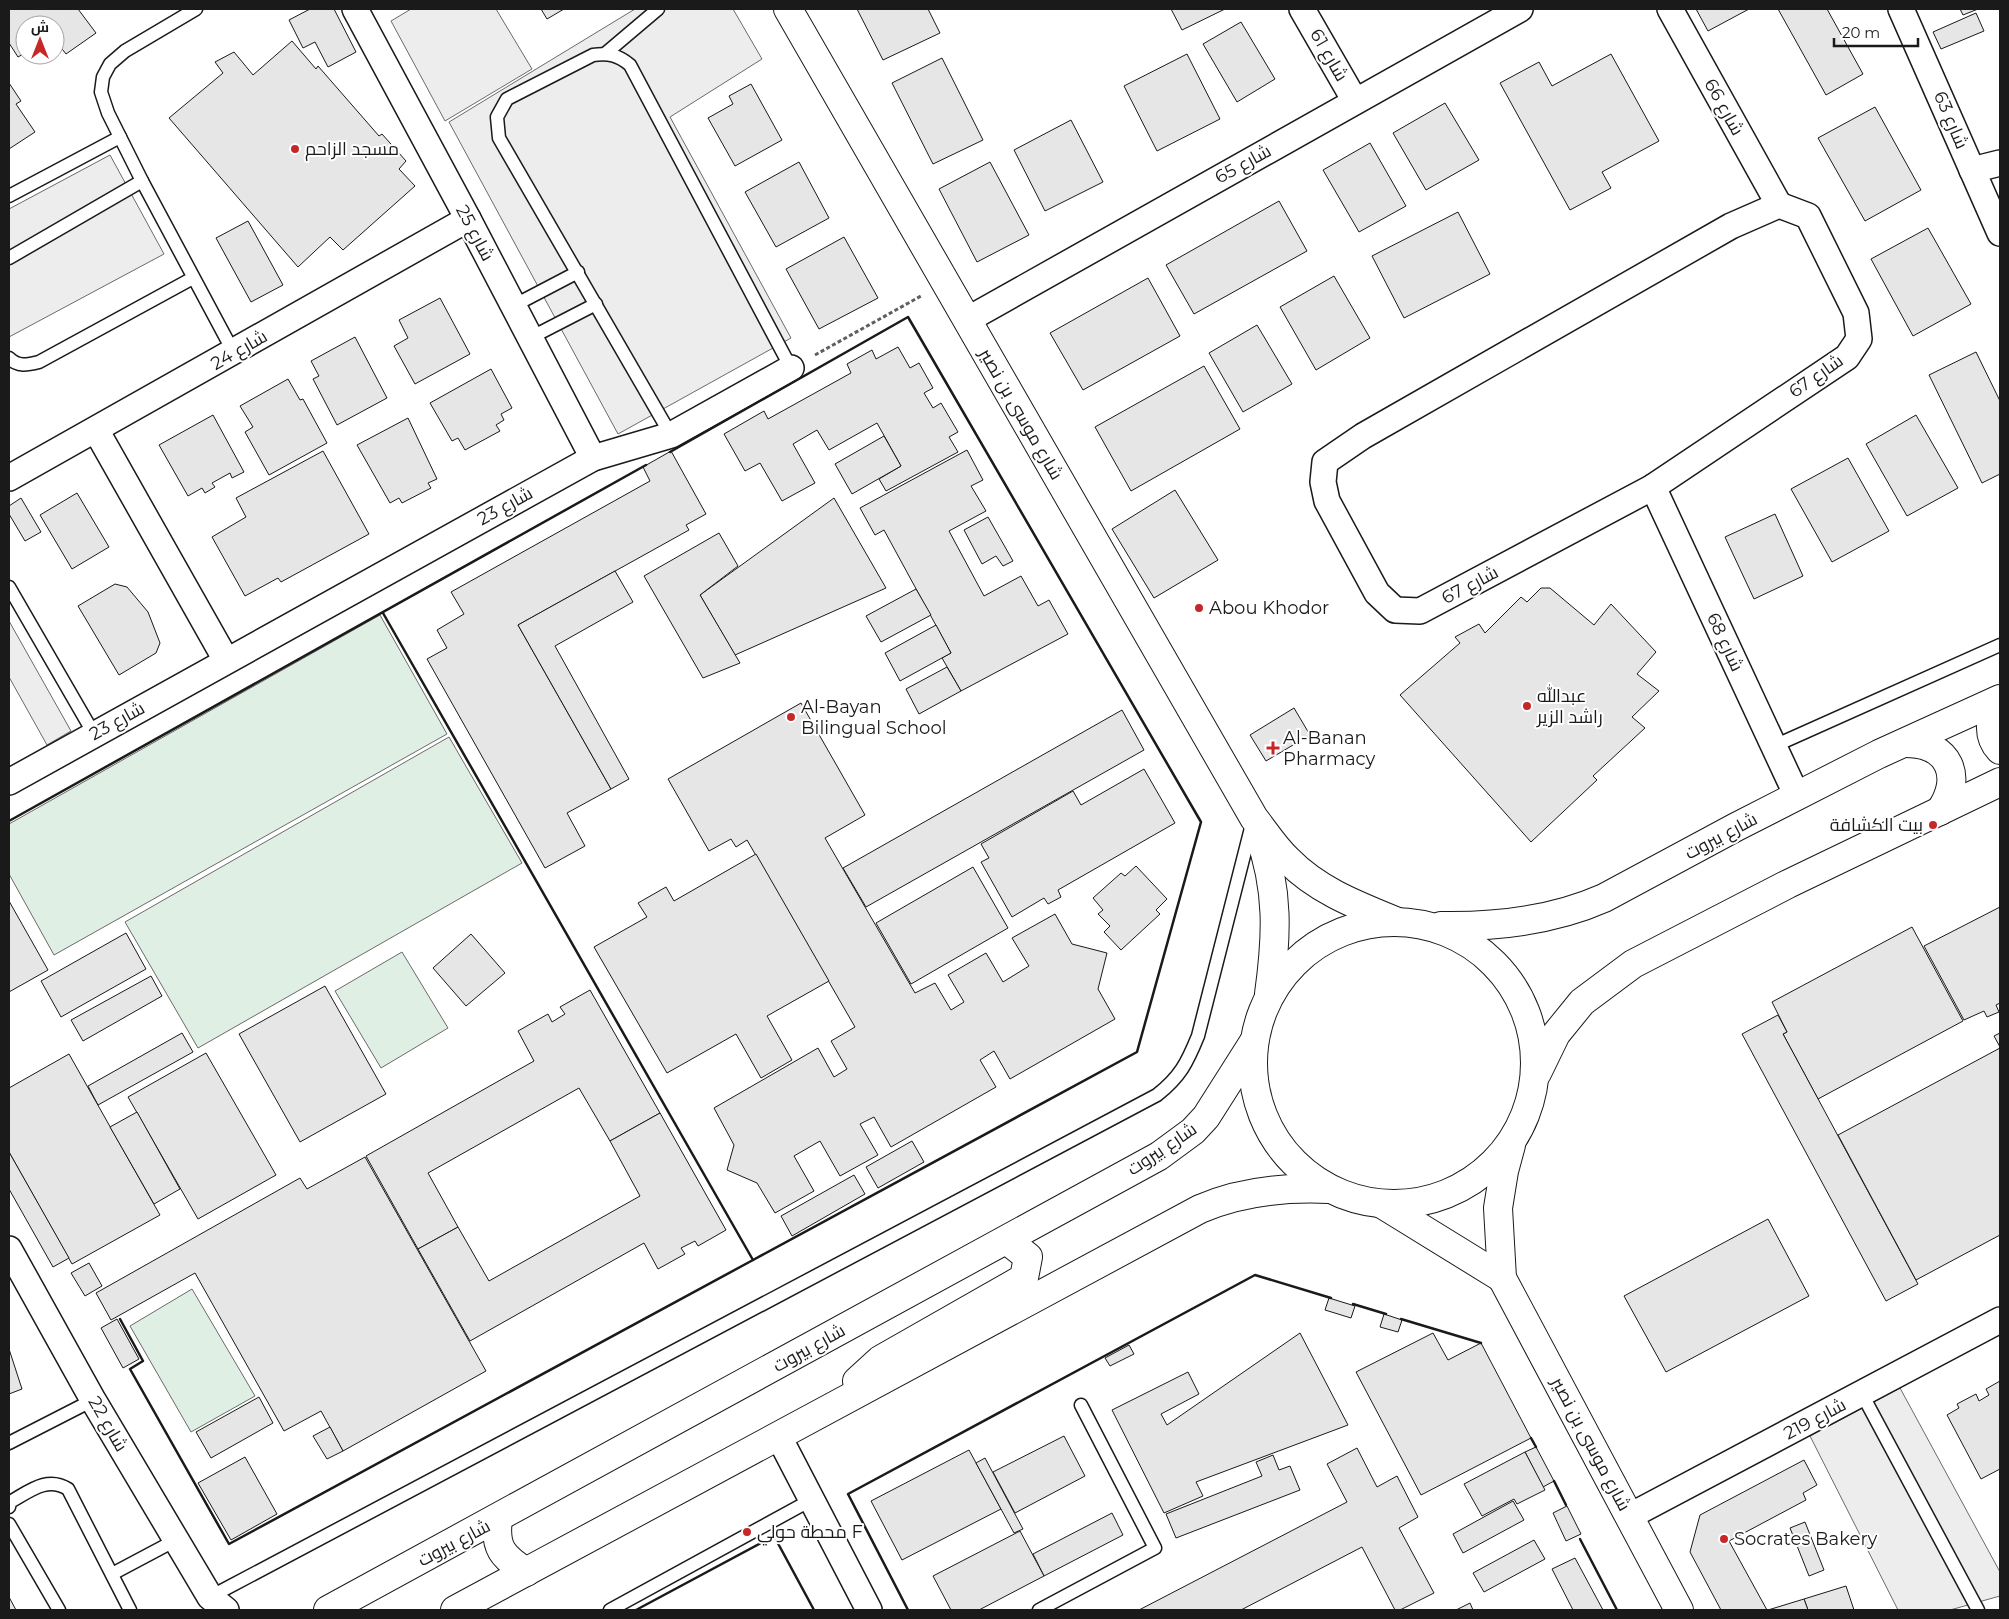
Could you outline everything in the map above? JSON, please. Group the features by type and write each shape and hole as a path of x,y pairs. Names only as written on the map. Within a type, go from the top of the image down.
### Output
{"main road":[{"name":"شارع موسى بن نصير","path":"788,9 1254,818 1287,860 1315,882 1338,896 1398,922"},
{"name":"شارع بيروت","path":"1429,926 1470,926 1530,921 1582,908 1797,796 2000,700"},
{"path":"2000,700 1994,710 1990,723 1992,735 2000,750"},
{"path":"1906,743 1923,743 1938,751 1949,764 1953,781 1950,797 1940,812"},
{"path":"1536,1074 1556,1034 1582,1002 1618,974 1788,884 2000,782"},
{"name":"شارع موسى بن نصير","path":"1254,818 1271,873 1274,898 1276,928 1268,998"},
{"path":"1398,922 1429,926 1456,936 1480,950 1501,970 1512,985 1529,1018 1535,1046 1536,1074 1532,1098 1524,1121 1512,1142 1496,1162 1477,1178 1456,1191 1416,1203 1382,1204 1355,1199 1329,1189 1308,1176 1289,1159 1274,1139 1266,1124 1255,1093 1252,1068 1253,1043 1259,1020 1268,998 1286,971 1309,950 1336,934 1366,925 1398,922"},
{"name":"شارع بيروت","path":"328,1610 498,1519 1159,1156 1193,1131 1217,1102 1253,1043"},
{"name":"شارع موسى بن نصير","path":"1512,1142 1504,1171 1498,1208 1502,1278 1679,1610"},
{"path":"455,1610 1214,1203 1269,1190 1329,1189"},
{"path":"1382,1204 1502,1278"},
{"path":"821,1414 880,1360 1024,1278 1028,1257 1007,1240"},
{"path":"498,1519 496,1535 501,1551 512,1563 526,1572"}],"street":[{"name":"شارع 25","path":"354,9 468,219 593,458"},
{"name":"شارع 61","path":"1302,9 1355,101"},
{"name":"شارع 65","path":"967,320 1520,9"},
{"name":"شارع 66","path":"1670,9 1778,205"},
{"name":"شارع 63","path":"1901,9 1936,83 2000,233"},
{"path":"1972,170 2000,163"},
{"name":"شارع 67","path":"1778,205 1808,216 1856,313 1859,339 1846,356 1653,487 1420,611 1395,610 1378,593 1327,501 1323,482 1325,462 1363,436 1731,226 1778,205"},
{"name":"شارع 24","path":"9,478 234,353 468,219"},
{"name":"شارع 23","path":"9,782 593,458 671,435 791,368"},
{"path":"96,430 226,660"},
{"name":"شارع 68","path":"1653,487 1797,796"},
{"name":"شارع 22","path":"10,1252 93,1400 215,1606"},
{"name":"شارع 219","path":"1630,1516 2000,1320"},
{"path":"778,1436 869,1610"}],"lane":[{"path":"196,9 125,51 110,64 103,78 101,92 108,113 142,181 234,353"},
{"path":"606,53 658,9"},
{"path":"671,435 499,138 497,117 507,99 593,54 606,53 620,57 630,65 791,368"},
{"path":"9,196 120,137"},
{"path":"9,258 142,181"},
{"path":"513,306 578,272"},
{"path":"9,358 14,364 26,365 39,362 193,278"},
{"path":"530,338 596,304"},
{"path":"9,587 94,734"},
{"path":"1774,746 2000,645"},
{"path":"215,1606 1157,1095 1171,1084 1186,1065 1198,1036 1254,818"},
{"path":"1862,1394 1978,1610"},
{"path":"9,1443 93,1400"},
{"path":"1039,1610 1155,1548 1081,1405"},
{"path":"9,1507 10,1502 47,1483 58,1483 68,1489 130,1610"},
{"path":"610,1610 811,1500"},
{"path":"9,1524 59,1610"},
{"path":"112,1574 176,1540"}],"path":[{"path":"791,368 945,283"}],"green space":[{"path":"380,615 447,734 54,955 9,874 9,824"},
{"path":"449,737 522,863 198,1048 125,922"},
{"path":"402,952 448,1028 381,1068 335,991"},
{"path":"192,1289 255,1396 191,1432 130,1326"}],"shaded area":[{"path":"411,9 496,9 532,69 445,121 391,21"},
{"path":"635,9 733,9 762,59 670,117 791,338 618,434 449,122"},
{"path":"110,155 164,254 9,337 9,209"},
{"path":"9,621 71,731 47,745 9,677"},
{"path":"1900,1388 2000,1572 2000,1596 1950,1610 1898,1610 1810,1436"}],"building":[{"path":"9,9 78,9 96,33 66,54 65,15 15,15 15,52 9,43"},
{"path":"310,9 334,9 356,52 328,67 315,42 303,48 289,20"},
{"path":"541,9 564,9 547,19"},
{"path":"857,9 928,9 940,33 883,60"},
{"path":"1171,9 1225,9 1182,30"},
{"path":"1696,9 1749,9 1708,31"},
{"path":"1778,9 1827,9 1863,74 1826,95"},
{"path":"1960,9 1978,9 1963,15"},
{"path":"1976,13 1984,31 1941,49 1933,32"},
{"path":"1241,22 1275,79 1237,102 1203,44"},
{"name":"مسجد الزاحم","path":"292,41 316,69 318,66 379,136 382,134 406,161 399,169 415,186 343,250 330,237 298,267 169,118 223,73 215,62 234,52 253,75"},
{"path":"1187,54 1220,119 1157,151 1124,86"},
{"path":"1611,54 1659,141 1602,172 1611,188 1570,210 1500,83 1539,62 1552,86"},
{"path":"942,58 983,140 933,164 892,83"},
{"path":"9,83 21,101 16,104 35,132 9,149"},
{"path":"751,84 782,140 735,166 708,118 733,104 729,96"},
{"path":"1445,103 1479,160 1426,190 1393,133"},
{"path":"1875,107 1921,190 1865,221 1818,138"},
{"path":"1071,120 1103,182 1045,211 1014,150"},
{"path":"1370,143 1406,206 1359,232 1323,170"},
{"path":"799,162 829,218 776,247 745,192"},
{"path":"990,162 1029,235 977,262 939,189"},
{"path":"1279,201 1307,251 1194,314 1166,265"},
{"path":"1458,212 1490,274 1404,318 1372,256"},
{"path":"248,221 283,285 251,302 216,238"},
{"path":"1928,228 1971,304 1913,336 1871,259"},
{"path":"844,237 878,298 819,329 786,269"},
{"path":"1334,276 1370,338 1316,370 1280,307"},
{"path":"1148,278 1180,336 1083,390 1050,333"},
{"path":"440,298 470,354 415,384 394,346 408,338 399,320"},
{"path":"1257,325 1292,384 1243,412 1209,353"},
{"path":"355,337 387,398 337,425 313,379 319,376 311,361"},
{"path":"898,347 910,368 919,363 933,388 924,393 933,408 941,403 958,432 949,437 958,452 886,491 879,479 901,466 877,423 829,450 817,430 793,444 815,483 782,501 760,463 745,471 724,434 764,411 768,419 851,373 847,364 872,350 876,359"},
{"path":"1976,352 2000,401 2000,474 1982,483 1929,375"},
{"path":"1204,366 1240,429 1131,491 1095,427"},
{"path":"491,369 512,408 501,414 504,420 496,425 500,431 465,450 458,438 452,441 430,403"},
{"path":"288,379 300,400 303,399 327,443 269,475 245,432 253,427 240,406"},
{"path":"213,415 244,472 232,478 230,473 212,483 215,487 205,493 202,488 188,496 159,445"},
{"path":"1916,415 1958,488 1907,516 1866,444"},
{"path":"408,418 437,479 428,483 431,488 402,503 399,498 390,503 357,445"},
{"path":"884,436 901,466 852,494 835,464"},
{"path":"967,450 983,480 971,486 986,511 949,531 984,596 1021,576 1038,606 1049,600 1068,634 961,691 942,658 951,653 884,530 875,535 860,508"},
{"path":"323,451 369,534 281,582 278,578 245,596 212,537 246,517 236,498"},
{"path":"671,451 706,514 686,525 689,530 518,625 611,789 567,813 585,846 545,868 427,659 447,648 437,630 464,614 451,592 650,481 643,467"},
{"path":"1848,458 1889,531 1832,562 1791,489"},
{"path":"1175,490 1218,560 1154,598 1112,529"},
{"path":"77,493 109,547 72,569 40,515"},
{"path":"21,498 41,532 25,541 9,514 9,506"},
{"path":"834,498 886,588 735,655 700,595"},
{"path":"1775,514 1803,576 1754,599 1725,537"},
{"path":"988,517 1013,561 1003,566 996,556 982,564 964,530"},
{"path":"719,533 738,566 700,595 740,663 703,678 644,576"},
{"path":"615,571 633,602 555,646 629,779 611,789 518,625"},
{"path":"115,584 127,587 148,612 160,643 156,653 119,675 78,606"},
{"name":"عبدالله راشد الزير","path":"1541,588 1550,588 1594,625 1611,604 1656,652 1637,674 1659,691 1632,717 1645,728 1593,776 1597,780 1531,842 1400,695 1460,643 1455,637 1479,624 1485,633 1521,597 1527,602"},
{"path":"916,589 931,615 881,642 866,616"},
{"path":"936,625 951,653 900,681 885,653"},
{"path":"947,667 961,691 919,714 906,689"},
{"path":"801,703 865,815 825,838 915,993 935,983 951,1010 964,1002 948,975 986,953 1003,982 1029,966 1012,938 1055,914 1072,944 1107,953 1098,989 1115,1019 1010,1079 994,1051 980,1060 996,1087 891,1147 874,1117 860,1124 878,1155 840,1176 820,1141 794,1156 814,1191 775,1213 757,1183 727,1170 734,1145 714,1108 818,1048 834,1077 847,1069 831,1041 855,1027 747,840 736,847 731,839 709,851 668,779"},
{"name":"Al-Banan Pharmacy","path":"1294,708 1310,735 1266,761 1250,735"},
{"path":"1122,710 1144,750 866,907 843,868"},
{"path":"1144,769 1175,823 1058,890 1061,897 1048,904 1044,898 1012,917 981,862 989,858 981,844 1073,791 1081,805"},
{"path":"756,854 829,981 767,1016 792,1060 761,1078 736,1034 667,1073 594,947 647,917 638,903 666,887 674,901"},
{"path":"1136,866 1167,899 1156,910 1160,914 1121,950 1104,932 1110,926 1098,914 1103,910 1093,898 1121,873 1125,876"},
{"path":"973,867 1008,928 911,984 876,923"},
{"path":"9,901 48,970 9,992"},
{"path":"2000,907 2000,1003 1996,1005 1999,1012 1987,1017 1984,1011 1964,1020 1924,946"},
{"path":"1912,927 1963,1021 1818,1099 1783,1034 1787,1032 1772,1002"},
{"path":"126,933 146,969 61,1017 41,981"},
{"path":"471,934 505,973 466,1006 433,968"},
{"path":"151,976 162,996 83,1041 71,1020"},
{"path":"325,986 386,1094 300,1142 239,1034"},
{"path":"590,990 660,1113 610,1141 579,1088 428,1173 458,1227 418,1249 366,1156 534,1061 518,1031 548,1014 552,1022 565,1014 560,1007"},
{"path":"1778,1015 1787,1032 1783,1034 1918,1284 1886,1301 1742,1034"},
{"path":"182,1033 193,1052 98,1105 88,1086"},
{"path":"2000,1033 2000,1047 1994,1036"},
{"path":"2000,1048 2000,1235 1916,1280 1838,1135"},
{"path":"206,1053 276,1175 198,1219 128,1097"},
{"path":"69,1054 160,1215 72,1264 9,1152 9,1088"},
{"path":"137,1112 180,1189 154,1204 110,1127"},
{"path":"660,1113 726,1230 698,1246 695,1241 681,1248 685,1254 658,1269 644,1243 470,1341 418,1249 458,1227 489,1281 640,1196 610,1141"},
{"path":"912,1141 924,1162 878,1188 866,1167"},
{"path":"9,1152 69,1258 53,1267 9,1189"},
{"path":"365,1157 486,1371 343,1451 321,1411 284,1431 195,1273 111,1320 96,1293 300,1178 307,1189"},
{"path":"854,1175 865,1194 792,1236 781,1216"},
{"path":"1768,1219 1809,1296 1666,1372 1624,1296"},
{"path":"89,1263 102,1286 85,1296 71,1273"},
{"path":"1329,1298 1355,1306 1351,1318 1325,1310"},
{"path":"1384,1314 1402,1320 1398,1332 1380,1327"},
{"path":"117,1319 139,1359 123,1368 101,1328"},
{"path":"1300,1333 1348,1425 1196,1482 1203,1496 1164,1513 1112,1410 1188,1372 1199,1394 1161,1414 1167,1425"},
{"path":"1433,1333 1448,1360 1481,1343 1531,1438 1421,1495 1356,1372"},
{"path":"1129,1345 1134,1354 1110,1366 1105,1358"},
{"path":"9,1349 22,1389 9,1394"},
{"path":"2000,1381 2000,1469 1981,1479 1947,1415 1959,1408 1957,1404 1976,1394 1979,1401 1989,1395 1986,1389"},
{"path":"259,1397 273,1423 211,1458 196,1432"},
{"path":"330,1427 343,1451 327,1459 313,1436"},
{"path":"1064,1436 1085,1476 1015,1513 993,1472"},
{"path":"1536,1447 1554,1481 1543,1487 1525,1452"},
{"path":"1357,1448 1377,1487 1397,1476 1418,1517 1399,1528 1434,1593 1400,1610 1395,1610 1362,1547 1241,1610 1139,1610 1347,1502 1327,1464"},
{"path":"969,1450 1001,1509 902,1560 871,1501"},
{"path":"1525,1452 1545,1490 1517,1504 1514,1499 1482,1516 1464,1484"},
{"path":"1273,1455 1279,1470 1290,1466 1300,1490 1176,1538 1166,1514 1262,1476 1256,1462"},
{"path":"245,1457 277,1514 231,1540 198,1483"},
{"path":"985,1458 1023,1529 1014,1533 976,1463"},
{"path":"1804,1460 1817,1485 1803,1493 1806,1500 1729,1541 1767,1610 1721,1610 1690,1552 1700,1515"},
{"path":"1513,1501 1524,1520 1463,1553 1453,1534"},
{"path":"1567,1506 1581,1534 1566,1541 1553,1513"},
{"path":"1112,1513 1123,1535 1044,1576 1033,1554"},
{"path":"1805,1522 1824,1570 1809,1576 1790,1528"},
{"path":"1020,1531 1044,1576 979,1610 951,1610 933,1576"},
{"path":"1534,1540 1545,1559 1484,1592 1473,1573"},
{"path":"1575,1558 1603,1610 1573,1610 1552,1569"},
{"path":"1846,1586 1854,1610 1808,1610 1804,1599"},
{"path":"9,1597 16,1610 9,1610"},
{"path":"1804,1599 1808,1610 1768,1610"},
{"path":"1470,1603 1473,1610 1456,1610"}],"wall":[{"path":"383,613 753,1260 1137,1052 1201,822 908,317 670,452"},
{"path":"9,821 646,465"},
{"path":"120,1319 143,1361 130,1369 229,1544 753,1260"},
{"path":"908,1610 848,1494 1255,1275 1331,1298"},
{"path":"1353,1304 1386,1314"},
{"path":"1401,1319 1481,1343"},
{"path":"1531,1438 1536,1447"},
{"path":"1554,1481 1566,1505"},
{"path":"636,1610 774,1536 814,1610"},
{"path":"1580,1539 1617,1610"}],"place":[{"name":"مسجد الزاحم","path":"295,149"},
{"name":"Abou Khodor","path":"1199,608"},
{"name":"عبدالله راشد الزير","path":"1527,706"},
{"name":"Al-Bayan Bilingual School","path":"791,717"},
{"name":"Al-Banan Pharmacy","path":"1273,748"},
{"name":"بيت الكشافة","path":"1933,825"},
{"name":"محطة حولي F","path":"747,1532"},
{"name":"Socrates Bakery","path":"1724,1539"}]}
